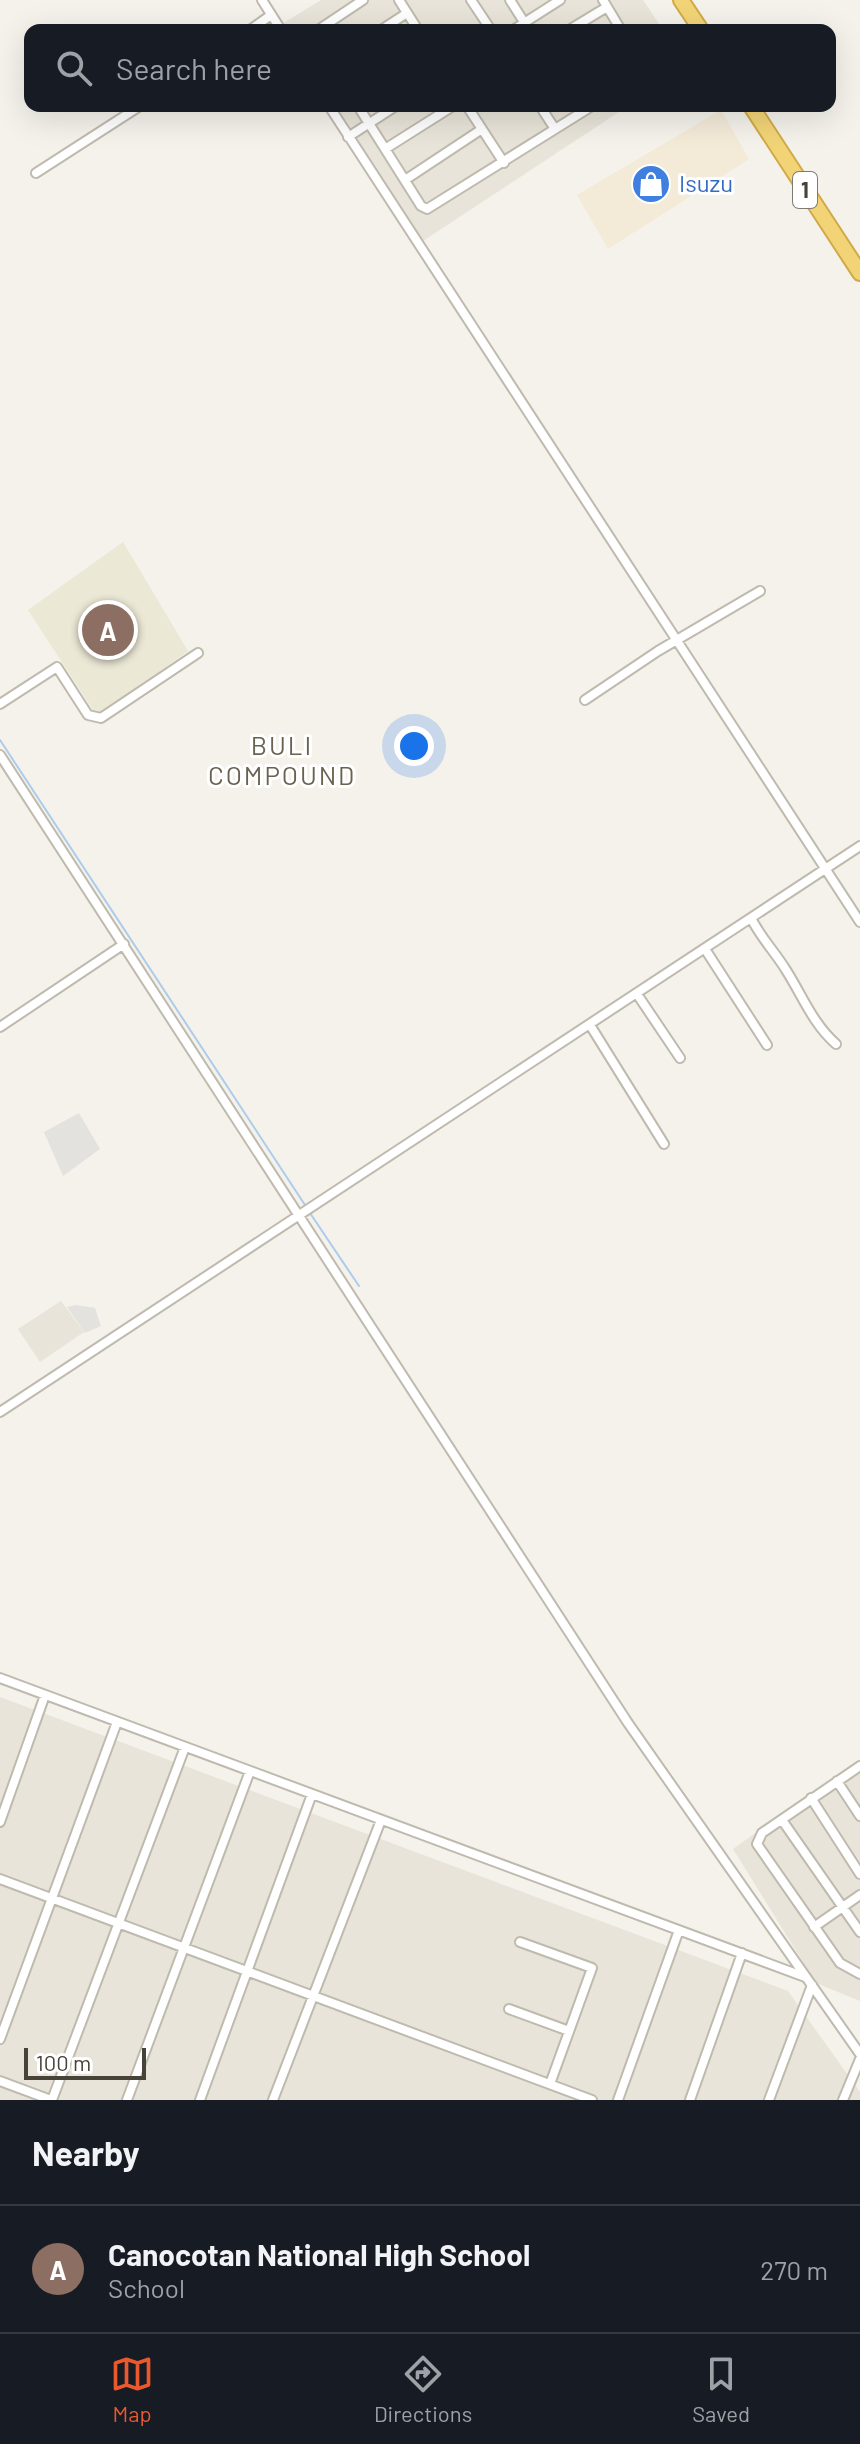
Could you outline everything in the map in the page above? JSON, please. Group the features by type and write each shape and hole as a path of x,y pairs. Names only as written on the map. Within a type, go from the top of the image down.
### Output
{"highway":[{"path":"681,0 697,24"},
{"name":"1","path":"755,112 860,273"}],"street":[{"path":"262,0 277,24"},
{"path":"327,24 363,0"},
{"path":"399,0 414,24"},
{"path":"471,0 487,24"},
{"path":"510,0 526,24"},
{"path":"530,24 560,0"},
{"path":"577,24 605,4 617,24"},
{"path":"390,24 407,13"},
{"path":"258,24 271,15"},
{"path":"36,173 125,112"},
{"path":"333,112 860,922"},
{"path":"362,112 421,206 432,209 555,129 575,112"},
{"path":"348,137 386,112"},
{"path":"385,149 444,112"},
{"path":"471,112 504,163"},
{"path":"544,112 555,129"},
{"path":"405,180 482,129"},
{"path":"585,700 658,651 760,591"},
{"path":"0,704 57,667 88,715 101,718 198,653"},
{"path":"0,755 628,1723 860,2056 843,2100"},
{"path":"0,1412 105,1347 300,1214 860,846"},
{"path":"751,918 764,944 784,967 823,1033 836,1044"},
{"path":"0,1027 124,944"},
{"path":"705,949 767,1045"},
{"path":"637,994 680,1058"},
{"path":"590,1025 664,1144"},
{"path":"0,1678 742,1953 810,1981"},
{"path":"0,1822 45,1695"},
{"path":"0,2039 117,1722"},
{"path":"0,2081 52,2100 185,1747"},
{"path":"860,1766 762,1833 757,1844 840,1963 860,1974"},
{"path":"127,2100 250,1771"},
{"path":"837,1781 860,1816"},
{"path":"200,2100 312,1794"},
{"path":"811,1798 860,1874"},
{"path":"273,2100 381,1820"},
{"path":"782,1820 860,1932"},
{"path":"0,1879 592,2100"},
{"path":"814,1927 860,1895"},
{"path":"618,2100 679,1930"},
{"path":"520,1942 592,1968 550,2084"},
{"path":"690,2100 742,1953"},
{"path":"769,2100 810,1981"},
{"path":"509,2009 569,2031"}],"shaded area":[{"path":"321,0 643,0 659,24 282,24"},
{"path":"338,112 619,112 423,241"},
{"name":"Isuzu","path":"718,112 722,112 749,159 608,249 577,195"},
{"path":"123,542 188,651 97,716 28,610"},
{"path":"79,1113 100,1149 63,1176 44,1132"},
{"path":"61,1301 84,1332 40,1362 18,1329"},
{"path":"67,1307 95,1308 101,1326 85,1333"},
{"path":"0,1697 788,1991 860,2092 860,2100 0,2100"},
{"path":"860,1759 860,2001 816,1983 733,1849"}],"waterway":[{"path":"0,740 305,1205"},
{"path":"310,1213 359,1286"}],"place":[{"name":"Isuzu","path":"651,184"},
{"name":"Canocotan National High School","path":"108,630"}],"district":[{"name":"BULI COMPOUND","path":"282,761"}]}
